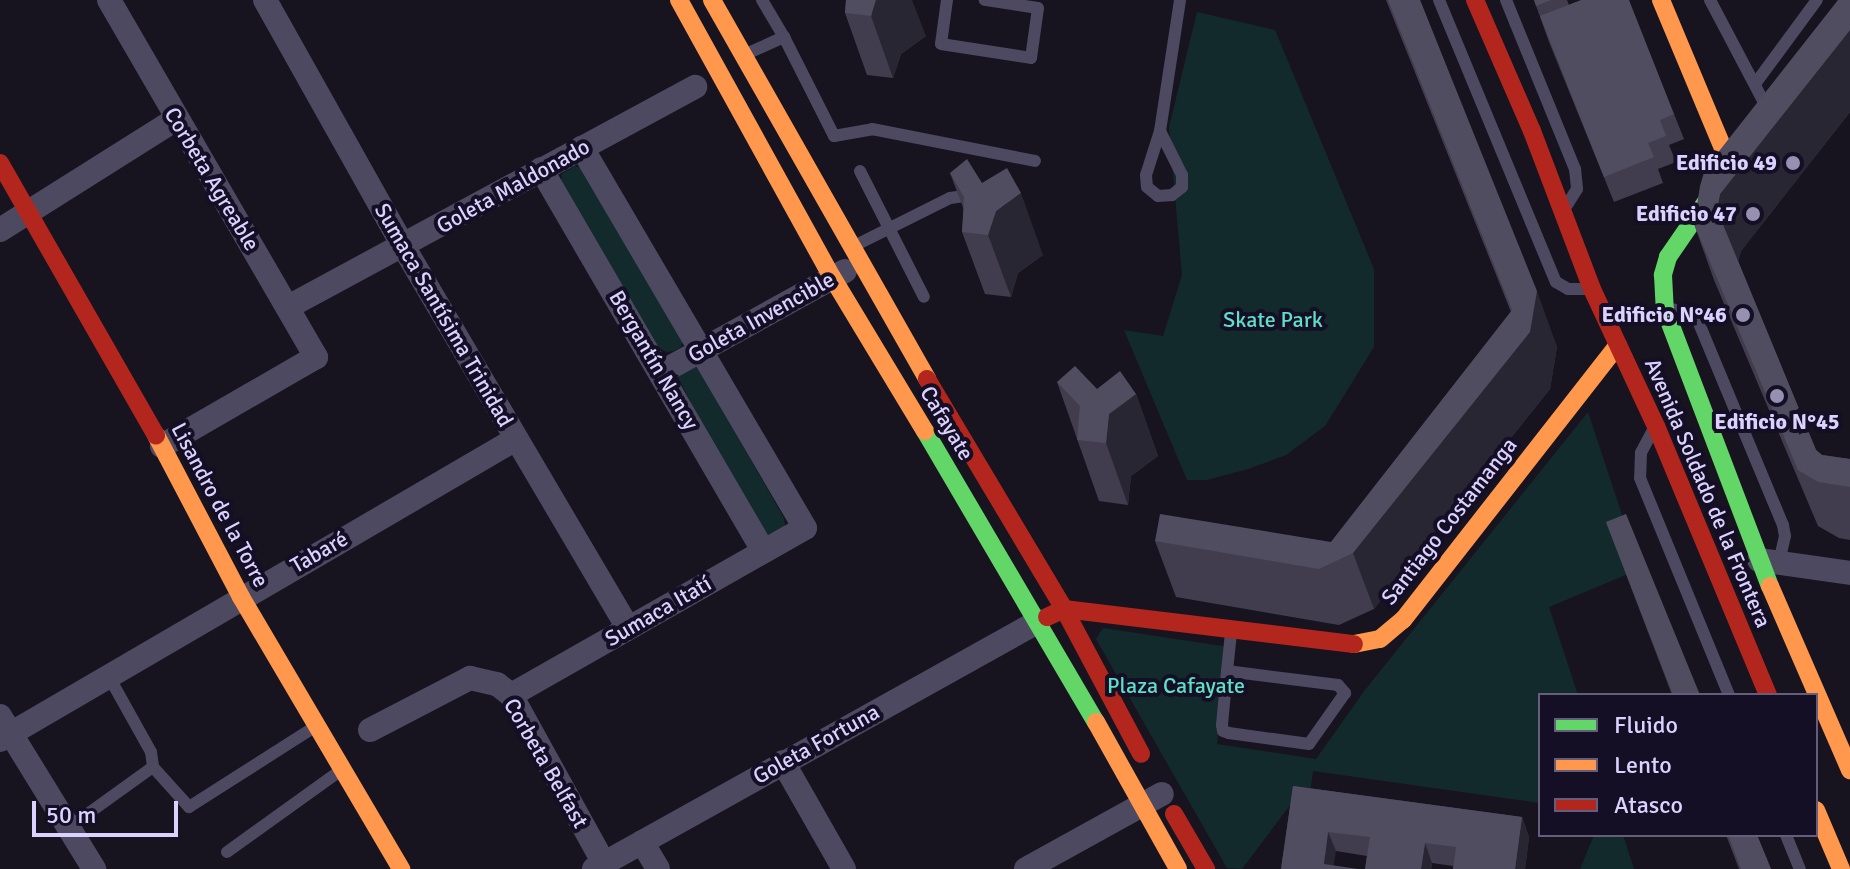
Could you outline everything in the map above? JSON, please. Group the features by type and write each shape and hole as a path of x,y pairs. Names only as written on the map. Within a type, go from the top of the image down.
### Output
{"street":[{"name":"Corbeta Agreable","path":"109,0 316,357 162,446"},
{"name":"Sumaca Santísima Trinidad","path":"265,0 403,246 628,628"},
{"name":"Cafayate","path":"679,0 832,277 1039,621 1206,869"},
{"name":"Cafayate","path":"712,0 856,256 1064,609 1152,787 1178,869"},
{"name":"Avenida Soldado de la Frontera","path":"1475,0 1592,289 1656,426 1767,693"},
{"path":"1661,0 1731,167"},
{"name":"Goleta Maldonado","path":"288,307 695,87"},
{"path":"0,230 176,119"},
{"path":"1664,302 1665,266 1676,241 1748,145"},
{"name":"Bergantín Nancy","path":"582,148 805,528"},
{"name":"Lisandro de la Torre","path":"0,163 162,446 241,597 401,869"},
{"name":"Bergantín Nancy","path":"541,169 662,372 763,551"},
{"name":"Goleta Invencible","path":"662,372 832,277 856,256"},
{"name":"Avenida Soldado de la Frontera","path":"1664,302 1711,469 1769,562 1845,747 1850,770"},
{"name":"Santiago Costamanga","path":"1064,609 1353,644 1380,639 1389,633 1618,345"},
{"path":"1662,349 1682,359"},
{"path":"1633,376 1641,356"},
{"name":"Tabaré","path":"4,730 108,675 516,439"},
{"path":"1676,473 1693,479 1711,469"},
{"name":"Sumaca Itatí","path":"511,695 805,528"},
{"path":"1769,562 1850,573"},
{"path":"1039,621 1064,609"},
{"name":"Goleta Fortuna","path":"601,867 783,762 1039,621"},
{"name":"Corbeta Belfast","path":"370,730 470,678 483,678 511,695 601,867"},
{"path":"4,730 94,869"},
{"path":"783,762 844,869"},
{"path":"1026,869 1152,787"},
{"path":"1818,815 1841,869"},
{"path":"642,842 658,869"}],"lane":[{"path":"762,0 834,136 872,129 1035,161"},
{"path":"947,0 941,44 1031,58 1038,8 985,0"},
{"path":"1160,131 1182,175 1182,187 1172,195 1158,196 1147,187 1146,175 1160,131 1180,0"},
{"path":"1439,0 1556,282 1568,289 1592,289"},
{"path":"1506,0 1575,169 1577,189 1563,212"},
{"path":"1710,0 1772,115"},
{"path":"1755,84 1817,0"},
{"path":"743,56 784,37"},
{"path":"860,171 924,297"},
{"path":"856,256 890,230 950,198 990,195"},
{"path":"1664,302 1689,312 1698,321 1783,525 1785,536 1769,562"},
{"path":"1656,426 1641,453 1640,478 1728,693"},
{"path":"1227,671 1338,685 1345,693 1309,744 1223,731 1222,725 1227,671 1231,630"},
{"path":"108,675 151,752 153,767 189,807 318,725"},
{"path":"68,828 153,767"},
{"path":"227,852 344,768"},
{"path":"1787,837 1800,869"}],"green space":[{"name":"Skate Park","path":"1197,12 1275,30 1374,269 1374,347 1325,426 1286,455 1207,480 1187,480 1124,330 1163,336 1182,275 1169,127"},
{"path":"575,166 584,169 684,338 681,347 674,351 666,352 657,346 561,183 562,174"},
{"path":"697,366 784,518 785,526 776,540 762,535 679,380 679,371"},
{"name":"Plaza Cafayate","path":"1588,412 1640,569 1549,607 1577,693 1538,693 1538,803 1313,771 1309,800 1294,800 1242,869 1227,868 1096,639 1103,628 1229,647 1217,744 1316,759 1365,690"},
{"path":"1593,837 1624,837 1634,869 1580,869"}],"building":[{"path":"846,0 876,0 871,16 845,13"},
{"path":"1388,0 1420,0 1537,291 1530,332 1353,553 1319,569 1155,541 1160,514 1331,542 1512,310"},
{"path":"1534,0 1551,0 1536,6"},
{"path":"1581,0 1629,0 1674,114 1660,120 1666,136 1648,143 1654,157 1604,177 1540,16"},
{"path":"1838,0 1850,0 1850,30 1720,194 1717,210 1816,450 1822,455 1850,459 1850,487 1818,482 1798,470 1694,224 1705,169"},
{"path":"967,159 982,183 1007,168 1021,193 996,211 988,235 962,232 964,197 950,173"},
{"path":"1075,366 1097,389 1120,371 1136,394 1109,414 1106,443 1077,440 1080,406 1057,382"},
{"path":"1626,514 1699,693 1672,693 1606,522"},
{"path":"1293,786 1522,817 1515,869 1453,869 1456,847 1425,843 1421,869 1365,869 1370,837 1328,832 1324,864 1358,869 1281,869"},
{"path":"1729,837 1758,837 1771,869 1741,869"}],"traffic: fast":[{"path":"1723,177 1668,257 1663,275 1665,310 1770,586"},
{"path":"925,431 1096,722"}],"traffic: slow":[{"path":"679,0 832,277 925,431"},
{"path":"712,0 927,379"},
{"path":"1661,0 1731,167"},
{"path":"1354,644 1380,639 1403,620 1618,345"},
{"path":"156,435 241,597 401,869"},
{"path":"1770,586 1817,693"},
{"path":"1818,696 1850,770"},
{"path":"1096,722 1178,869"},
{"path":"1818,815 1841,869"}],"traffic: jam":[{"path":"1475,0 1532,131 1592,289 1656,426 1767,693"},
{"path":"0,163 156,435"},
{"path":"927,379 1064,609 1141,754"},
{"path":"1047,617 1064,609 1354,644"},
{"path":"1174,814 1206,869"}],"place":[{"name":"Edificio 49","path":"1793,163"},
{"name":"Edificio 47","path":"1753,214"},
{"name":"Edificio N°46","path":"1743,315"},
{"name":"Edificio N°45","path":"1777,396"}]}
